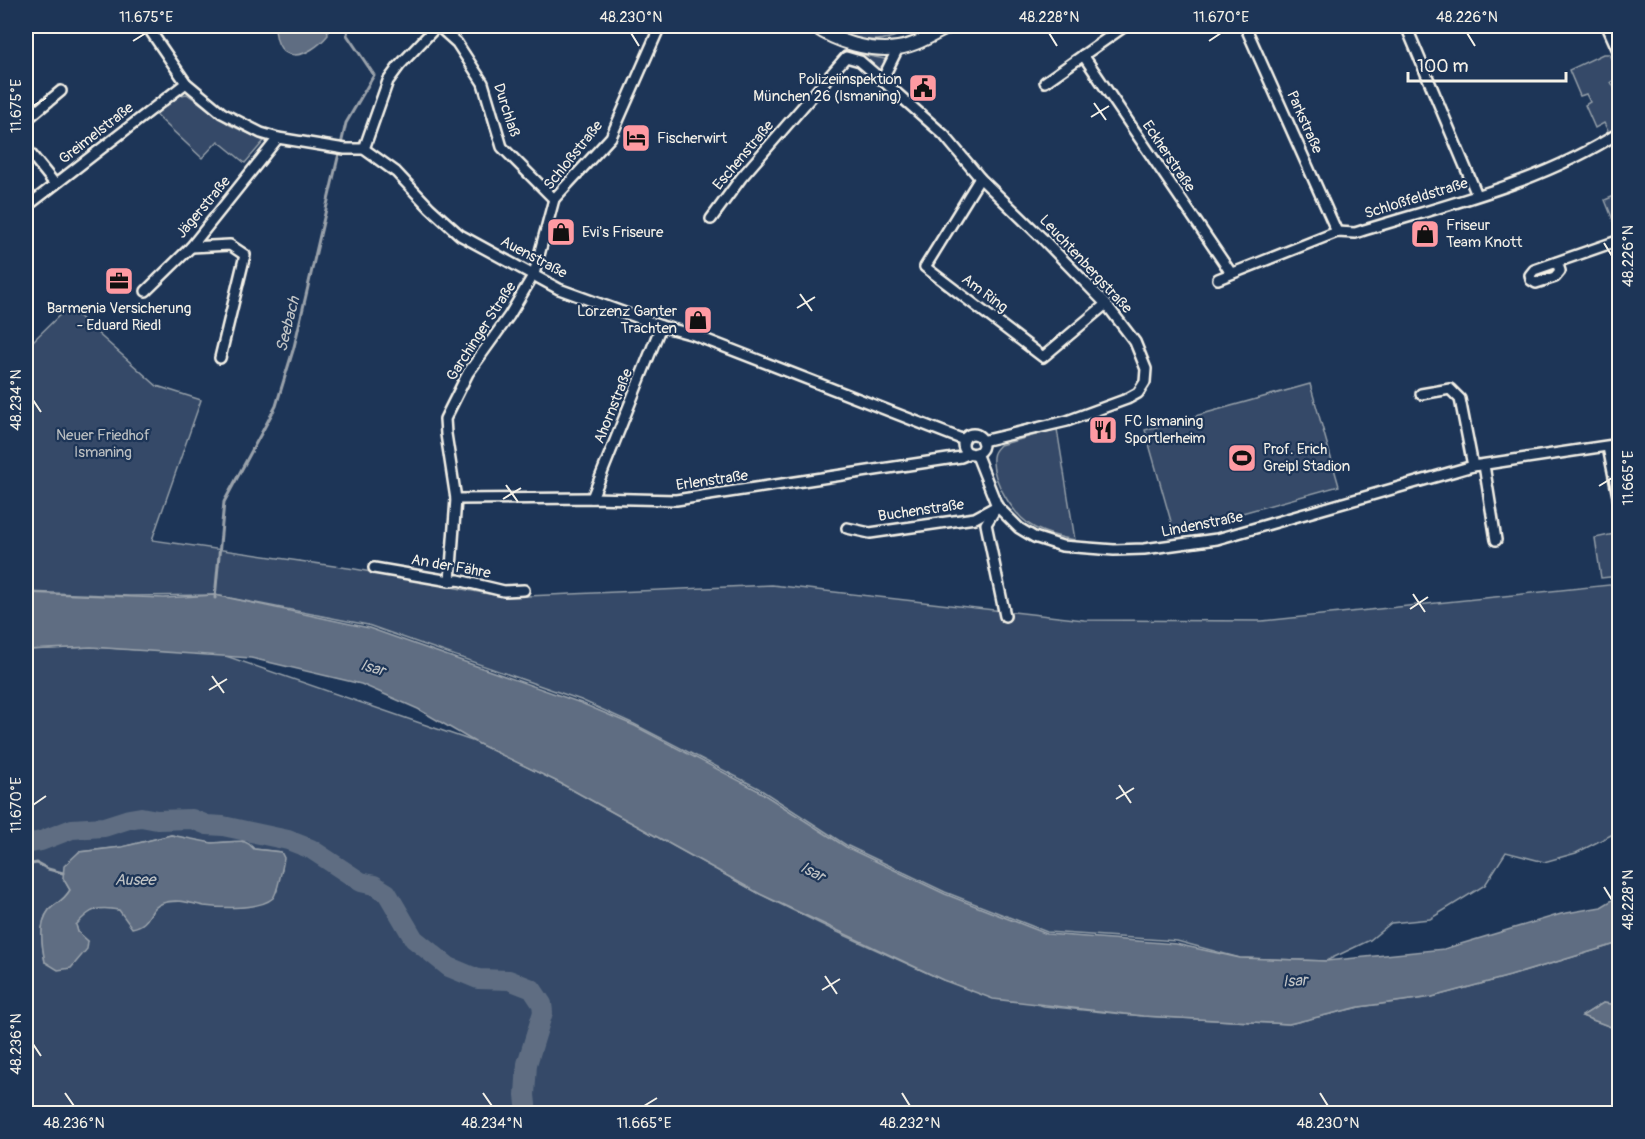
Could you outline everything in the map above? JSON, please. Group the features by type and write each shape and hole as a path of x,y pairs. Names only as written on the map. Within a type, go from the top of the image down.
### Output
{"main road":[{"path":"814,26 841,41 871,47 898,48 929,37 950,26"}],"street":[{"path":"147,26 186,83 222,113 261,133 278,138 340,148 364,149 388,81 437,26"},
{"name":"Durchlaß","path":"437,26 457,43 483,83 502,147 554,199"},
{"name":"Schloßstraße","path":"534,274 554,199 611,137 660,26"},
{"path":"1045,82 1125,26"},
{"name":"Parkstraße","path":"1245,26 1337,232"},
{"path":"1406,26 1477,195"},
{"path":"1607,26 1620,55"},
{"path":"841,41 846,57 860,61 882,80 898,48"},
{"name":"Eckherstraße","path":"1083,55 1231,273"},
{"name":"Eschenstraße","path":"711,219 741,178 846,57"},
{"name":"Leuchtenbergstraße","path":"882,80 944,135 980,178 1106,304 1135,342 1146,369 1145,382 1138,393 1116,404 1067,421 982,441"},
{"name":"Greimelstraße","path":"26,207 186,83"},
{"path":"26,120 61,91"},
{"name":"Schloßfeldstraße","path":"1218,279 1337,232 1355,233 1477,195 1559,166 1620,132"},
{"name":"Jägerstraße","path":"146,291 191,247 278,138"},
{"path":"26,148 55,184"},
{"name":"Auenstraße","path":"364,149 396,172 430,208 460,235 559,289 694,336 964,440"},
{"name":"Am Ring","path":"980,178 925,267 1043,357 1106,304"},
{"path":"1557,262 1620,240"},
{"path":"191,247 230,245 245,255 220,358"},
{"name":"Garchinger Straße","path":"450,581 456,499 445,419 468,373 509,316 534,274"},
{"name":"Ahornstraße","path":"592,498 661,326"},
{"path":"1421,394 1450,389 1460,399 1473,466"},
{"path":"972,434 978,435 982,441 982,447 973,453 963,446 964,440 972,434"},
{"name":"Lindenstraße","path":"973,453 997,506 1019,528 1034,537 1062,546 1144,549 1238,534 1473,466 1620,444"},
{"path":"1608,447 1620,506"},
{"name":"Erlenstraße","path":"456,499 676,500 962,457 973,453"},
{"path":"1484,465 1496,540"},
{"path":"997,506 986,524 1005,616"},
{"name":"Buchenstraße","path":"847,528 870,533 975,518 997,506"},
{"name":"An der Fähre","path":"374,568 450,581 458,580 504,591 524,590"}],"green space":[{"path":"825,26 918,26 893,37 872,40 850,36"},
{"path":"858,54 885,59 885,63 879,69 873,68"},
{"path":"1603,54 1609,54 1619,77 1611,82 1615,89 1619,87 1619,126 1609,133 1604,123 1595,128 1585,105 1590,102 1586,94 1580,96 1569,70"},
{"path":"187,94 230,125 264,141 245,163 218,141 202,158 155,114 181,95"},
{"path":"1619,194 1619,235 1605,200"},
{"name":"Neuer Friedhof Ismaning","path":"68,307 157,386 201,400 152,540 355,569 505,597 772,585 1084,620 1262,621 1619,584 1619,831 1576,853 1544,862 1506,852 1485,885 1430,919 1391,923 1370,940 1326,961 1240,958 1177,941 1047,932 945,892 846,845 758,788 634,724 581,700 368,625 215,595 130,596 26,592 26,334 33,341"},
{"name":"Prof. Erich Greipl Stadion","path":"1310,384 1339,486 1174,532 1145,430"},
{"path":"1057,429 1075,540 1044,532 1019,516 1005,497 993,466 994,454 1000,445"},
{"path":"1619,533 1619,576 1601,578 1595,538"},
{"path":"91,647 223,655 475,742 560,783 760,894 831,929 943,980 1044,1006 1143,1016 1289,1024 1359,1007 1432,997 1619,943 1619,1005 1603,1003 1582,1016 1619,1030 1619,1113 26,1114 26,650","holes":["171,835 209,843 238,842 254,849 281,852 282,870 278,878 277,891 263,903 242,907 207,906 183,901 163,902 153,908 119,910 102,907 87,913 76,925 78,932 88,941 45,962 43,922 49,910 70,890 63,878 79,852 122,847"]}],"water":[{"path":"275,26 327,26 328,35 303,54 294,55 281,48"},
{"name":"Isar","path":"26,593 164,598 215,595 369,628 581,703 635,726 757,790 846,847 945,894 1047,934 1176,944 1240,958 1326,961 1444,949 1561,914 1601,907 1619,896 1619,943 1432,997 1359,1007 1289,1024 1143,1016 993,999 943,980 760,894 560,783 475,742 418,709 361,684 251,658 91,647 26,650"},
{"name":"Ausee","path":"171,835 212,843 243,841 254,849 281,852 284,858 275,895 259,905 240,907 211,907 184,902 168,902 158,905 147,920 132,928 119,910 106,908 95,910 76,925 78,932 88,941 87,949 71,968 58,970 45,962 43,922 49,910 70,890 63,878 64,866 79,852 122,847"},
{"path":"1603,1003 1619,1005 1619,1030 1582,1016"}],"waterway":[{"name":"Seebach","path":"215,598 224,502 276,406 294,347 346,123 374,75 347,35 348,26"},
{"path":"26,844 72,829 104,827 141,817 157,820 192,819 207,825 223,826 288,840 311,849 361,882 374,885 387,893 414,939 449,967 478,979 509,980 532,989 542,1004 543,1012 527,1064 525,1095 527,1114"},
{"path":"243,841 248,832"},
{"path":"26,865 37,863 63,873"}],"place":[{"name":"Polizeiinspektion München 26 (Ismaning)","path":"923,88"},
{"name":"Fischerwirt","path":"636,138"},
{"name":"Evi's Friseure","path":"561,232"},
{"name":"Friseur Team Knott","path":"1425,234"},
{"name":"Barmenia Versicherung - Eduard Riedl","path":"119,281"},
{"name":"Lorzenz Ganter Trachten","path":"698,320"},
{"name":"FC Ismaning Sportlerheim","path":"1103,430"},
{"name":"Prof. Erich Greipl Stadion","path":"1242,458"}]}
